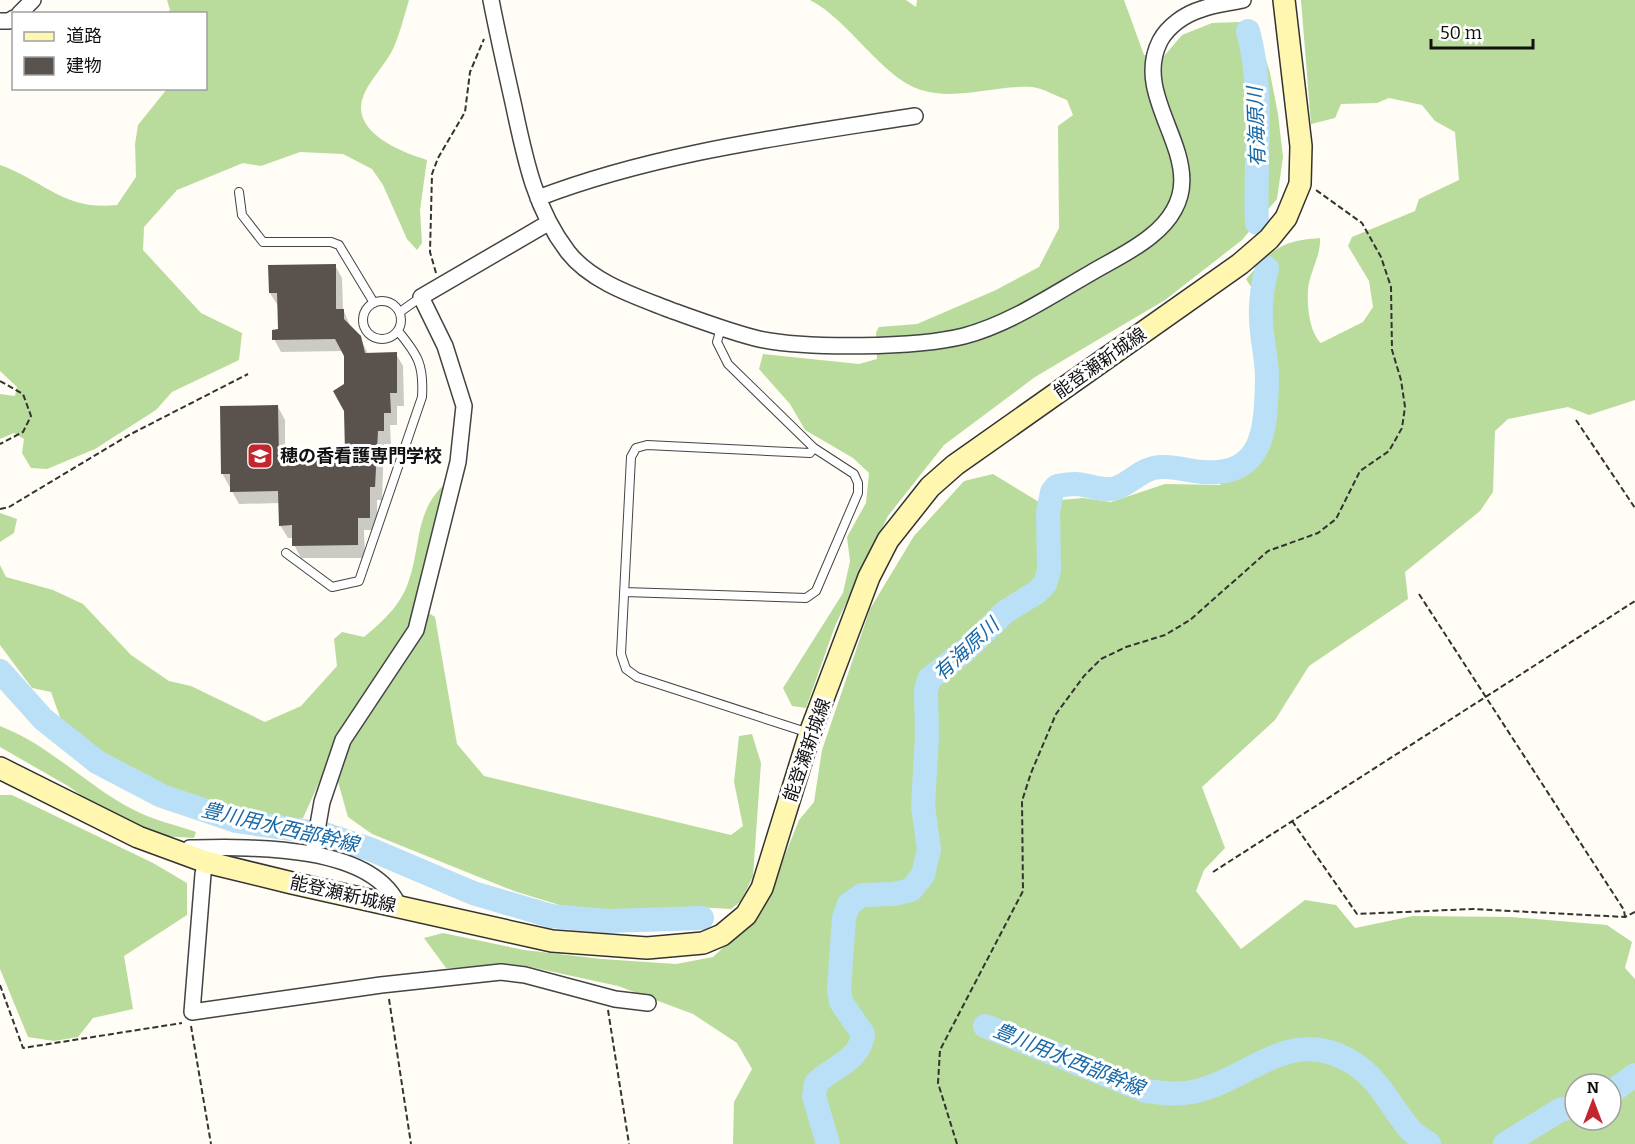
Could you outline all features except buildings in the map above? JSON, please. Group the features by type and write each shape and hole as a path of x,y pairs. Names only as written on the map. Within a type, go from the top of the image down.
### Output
{"main road":[{"name":"能登瀬新城線","path":"0,768 138,837 196,859 399,907 552,941 647,948 703,943 723,934 746,915 762,888 810,733 874,568 888,540 930,488 956,465 1240,264 1269,239 1286,218 1300,184 1301,146 1284,0"}],"street":[{"path":"21,12 33,0"},
{"path":"491,0 530,180 548,223 571,255 600,278 634,296 721,328 762,339 806,343 923,342 964,336 1003,322 1151,237 1171,215 1180,196 1182,176 1180,158 1155,87 1152,68 1154,52 1164,33 1178,21 1200,9 1243,0"},
{"path":"538,198 659,162 775,138 915,116"},
{"path":"314,849 322,802 343,740 416,630 458,462 464,406 445,346 421,297 548,223"},
{"path":"399,907 394,895 382,883 314,849 190,848 203,874 192,1012 387,984 501,972 525,975 608,997 648,1003"}],"lane":[{"path":"239,192 242,216 263,242 331,242 339,245 374,303"},
{"path":"400,312 421,297"},
{"path":"386,302 400,312 401,325 398,331 387,339 369,334 365,328 364,316 374,303 386,302"},
{"path":"624,592 806,598 816,591 858,493 858,483 854,474 814,448 728,364 717,342 721,328"},
{"path":"286,553 332,587 359,581 422,397 423,377 419,359 398,331"},
{"path":"810,733 637,677 626,669 621,654 631,457 636,448 646,446 810,453 814,448"}],"path":[{"path":"442,283 430,252 432,174 438,158 465,112 470,72 479,49 488,33 497,28"},
{"path":"957,1144 938,1083 940,1050 1023,891 1022,801 1031,773 1056,714 1084,676 1101,659 1126,647 1165,635 1190,620 1268,551 1318,533 1336,519 1360,471 1389,451 1402,428 1405,407 1401,380 1392,350 1391,287 1381,257 1362,223 1324,194 1300,184"},
{"path":"0,509 19,501 129,435 248,374"},
{"path":"0,381 23,394 31,416 23,432 0,444"},
{"path":"1576,420 1635,508"},
{"path":"1419,594 1624,910 1625,917"},
{"path":"1213,872 1635,601"},
{"path":"1291,820 1357,914 1473,909 1625,917 1635,912"},
{"path":"387,984 411,1144"},
{"path":"0,985 23,1048 190,1022 212,1144"},
{"path":"608,997 629,1144"}],"green space":[{"path":"167,0 409,0 390,55 364,93 361,112 365,123 383,140 394,147 427,160 420,210 422,243 417,250 407,239 383,185 372,169 343,154 300,152 261,166 243,163 177,190 144,227 143,250 201,313 242,333 239,360 172,392 156,410 95,449 47,469 31,468 22,453 24,439 14,433 0,439 0,394 15,396 17,387 0,371 0,165 83,204 117,205 136,177 135,144 138,125 166,90 207,90 207,12 168,12 170,10"},
{"path":"810,0 906,0 916,7 917,0 1124,0 1144,55 1164,56 1182,35 1212,23 1239,22 1257,31 1270,73 1283,157 1277,199 1242,240 1165,300 1035,377 944,445 888,516 835,626 806,708 792,706 783,688 843,593 850,561 847,537 866,503 869,473 853,458 805,430 790,404 759,369 763,354 859,364 877,359 876,332 879,327 917,324 996,290 1039,267 1059,228 1058,126 1073,115 1067,100 1032,87 948,94 921,90 907,84 879,62 838,21"},
{"path":"1301,0 1635,0 1635,400 1589,415 1568,407 1508,419 1495,431 1493,492 1480,511 1405,572 1408,599 1309,666 1275,720 1202,787 1225,848 1204,870 1196,891 1241,949 1305,900 1336,905 1355,928 1413,916 1511,917 1607,925 1632,942 1625,968 1635,979 1635,1067 1623,1074 1563,1072 1563,1132 1623,1132 1623,1079 1635,1087 1635,1144 733,1144 734,1102 752,1069 737,1043 693,1014 618,986 526,966 446,968 424,938 443,933 524,950 602,959 676,964 713,957 762,912 799,820 814,802 822,750 870,609 914,536 964,481 993,474 1039,502 1083,498 1111,502 1165,484 1220,485 1245,451 1261,395 1265,344 1262,304 1246,279 1277,249 1306,239 1320,238 1308,295 1311,325 1321,343 1363,322 1373,307 1369,281 1348,246 1352,237 1415,211 1419,199 1459,180 1455,132 1435,121 1422,105 1389,98 1377,103 1341,104 1335,118 1311,124"},
{"path":"448,481 418,606 435,617 457,744 484,776 731,835 743,826 734,782 739,736 752,734 761,763 753,876 741,901 731,909 696,907 582,912 514,891 372,834 348,817 336,775 323,774 303,818 285,822 206,803 142,776 86,745 61,720 51,692 32,688 0,645 0,565 6,577 53,590 83,604 131,655 169,681 191,686 265,722 301,706 337,666 334,639 342,632 364,637 395,606 408,583 420,529 429,504"},
{"path":"0,513 17,519 14,533 0,542"},
{"path":"0,726 36,744 134,810 196,832 194,838 161,836 112,817 68,786 0,747"},
{"path":"0,795 12,795 153,863 187,883 187,915 124,956 133,1009 93,1018 78,1037 54,1041 28,1037 0,969"}],"waterway":[{"name":"有海原川","path":"1248,31 1258,102 1257,223"},
{"name":"有海原川","path":"828,1144 814,1096 816,1083 852,1057 861,1043 863,1034 841,1002 839,989 844,918 849,904 862,895 894,894 911,890 923,875 929,849 923,806 927,737 926,691 929,679 967,649 1005,612 1037,592 1045,584 1049,570 1048,512 1052,492 1057,486 1075,484 1111,489 1154,468 1171,467 1202,472 1223,471 1239,466 1250,457 1258,445 1263,430 1267,395 1267,370 1261,312 1267,268"},
{"name":"豊川用水西部幹線","path":"0,671 43,719 97,762 162,796 236,821 324,834 372,850 473,893 551,916 607,921 702,918"},
{"name":"豊川用水西部幹線","path":"985,1026 1146,1091 1175,1094 1213,1086 1271,1058 1290,1052 1311,1049 1332,1053 1364,1071 1378,1086 1410,1130 1429,1144"},
{"name":"豊川用水西部幹線","path":"1623,1084 1635,1075"},
{"name":"豊川用水西部幹線","path":"1505,1144 1563,1109"}],"place":[{"name":"穂の香看護専門学校","path":"260,456"}]}
